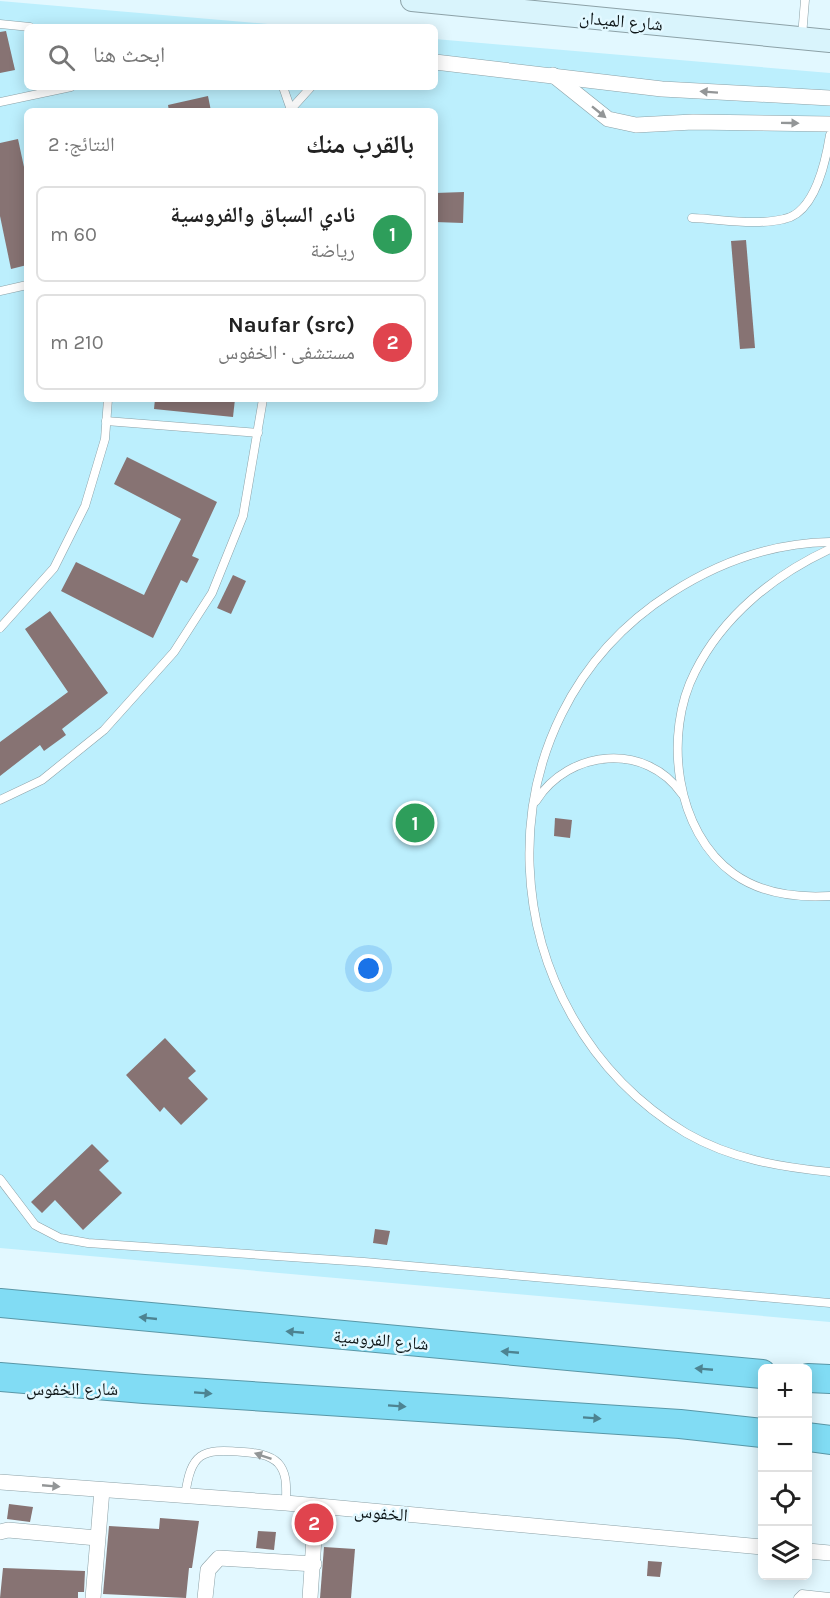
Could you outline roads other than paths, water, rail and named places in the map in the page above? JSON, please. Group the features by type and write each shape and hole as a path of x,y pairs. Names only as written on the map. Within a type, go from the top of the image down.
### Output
{"highway":[{"name":"شارع الفروسية","path":"0,1303 758,1374"},
{"path":"0,1377 144,1389 680,1424 758,1432"},
{"path":"812,1377 830,1379"},
{"path":"812,1438 830,1440"}],"street":[{"name":"شارع الميدان","path":"412,0 572,8 830,41"},
{"path":"438,63 662,89 830,98"},
{"path":"553,75 608,119 636,125 693,122 830,124"},
{"name":"شارع الخفوس","path":"0,1389 144,1389"},
{"name":"الخفوس","path":"0,1482 286,1503 316,1508 758,1547"},
{"path":"93,1598 102,1490"},
{"path":"310,1598 316,1508"},
{"path":"0,1532 8,1530 97,1538"},
{"path":"812,1551 830,1553"},
{"path":"205,1598 208,1570 219,1558 314,1564"}],"lane":[{"path":"802,37 805,0"},
{"path":"0,24 24,26"},
{"path":"0,102 57,90"},
{"path":"284,90 291,108"},
{"path":"292,108 308,90"},
{"path":"692,218 786,219 808,202 825,168 830,135"},
{"path":"0,291 24,286"},
{"path":"0,628 54,568 85,506 105,439 108,402"},
{"path":"0,800 42,780 104,730 174,652 212,592 243,516 263,402"},
{"path":"106,421 258,433"},
{"path":"830,542 779,548 733,560 683,585 639,616 601,654 570,700 547,751 534,805 528,858 532,911 538,937 566,1006 606,1065 642,1102 665,1119 714,1147 767,1164 830,1172"},
{"path":"830,549 789,570 754,597 727,625 704,656 687,690 678,725 678,762 685,797 701,838 711,852 735,875 765,890 783,894 830,896"},
{"path":"534,805 560,775 583,763 609,758 633,759 656,768 668,776 685,797"},
{"path":"0,1179 35,1225 60,1238 88,1243 364,1262 830,1303"},
{"path":"185,1496 191,1466 202,1454 217,1450 262,1455 279,1464 286,1476 286,1503"},
{"path":"798,1598 802,1594 830,1597"}],"place":[{"name":"نادي السباق والفروسية","path":"415,823"},
{"name":"Naufar (src)","path":"314,1523"}]}
